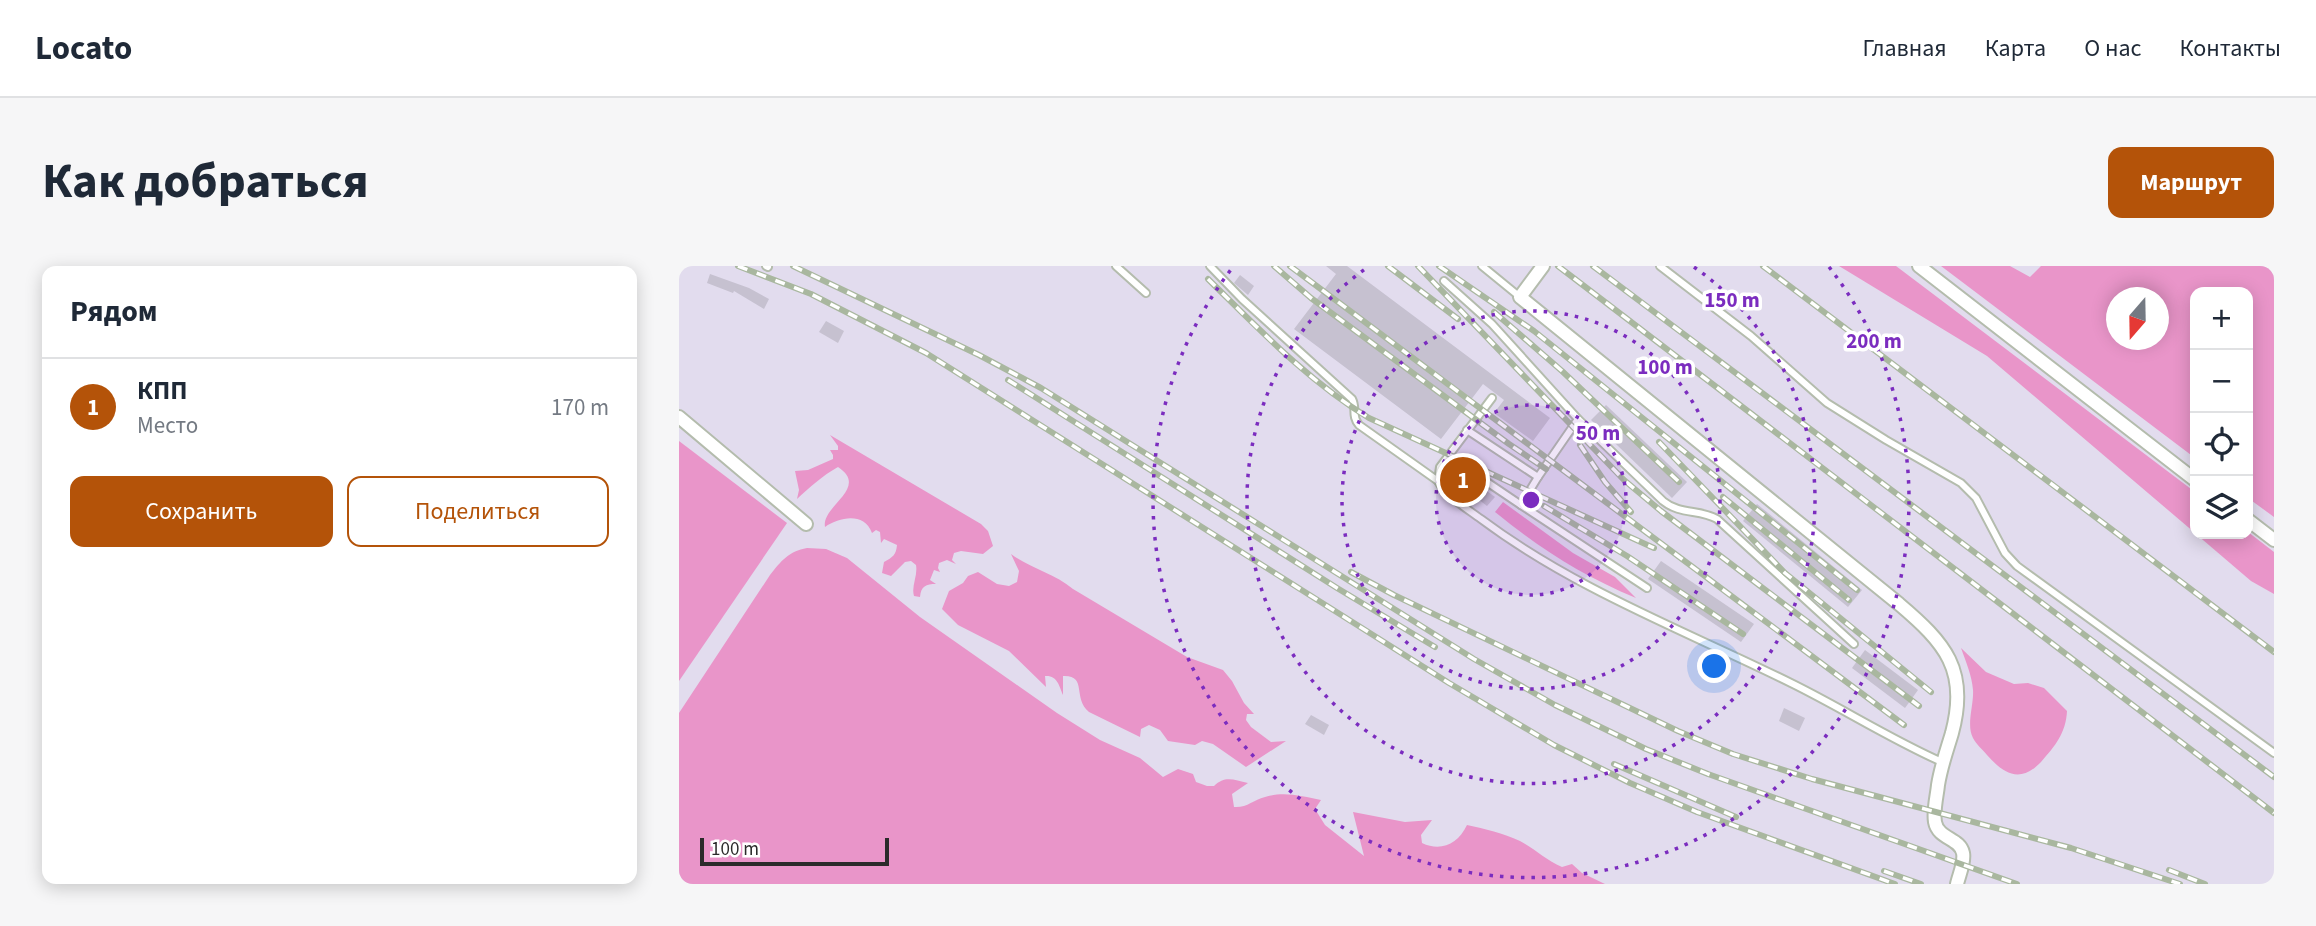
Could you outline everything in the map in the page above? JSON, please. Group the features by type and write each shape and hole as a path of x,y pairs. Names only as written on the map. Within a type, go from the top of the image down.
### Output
{"street":[{"path":"1543,266 1520,297 1899,604 1937,638 1950,657 1959,692 1954,725 1942,762 1935,820 1943,836 1961,848 1963,855 1957,884"},
{"path":"1919,266 2190,476"},
{"path":"679,417 806,524"},
{"path":"2253,524 2274,540"}],"lane":[{"path":"1116,266 1146,293"},
{"path":"1210,266 1242,299 1352,399 1353,417 1359,425 1438,481 1448,494 1502,535 1595,592 1788,681 1942,762"},
{"path":"1482,266 1520,297"},
{"path":"1660,266 1751,336 1827,403 1961,483 1976,498 2005,553 2017,566 2274,753"},
{"path":"1444,281 1492,324 1578,419 1663,501 1678,511 1706,514 1717,519 1854,644"},
{"path":"1438,481 1440,467 1492,398"},
{"path":"1521,505 1578,419"},
{"path":"1467,430 1538,477"},
{"path":"1478,476 1647,588"}],"shaded area":[{"path":"1839,266 1896,266 2190,488 2190,529 1987,356"},
{"path":"1941,266 2010,266 2030,277 2041,266 2274,266 2274,517 2253,502 2253,287 2190,287 2190,454"},
{"path":"830,435 981,524 988,531 993,546 983,554 961,551 954,553 952,560 956,564 947,560 939,563 940,572 934,570 930,580 936,584 925,586 920,597 914,596 916,565 911,561 905,562 891,576 882,573 884,562 893,555 897,545 884,539 881,543 880,532 876,530 872,533 868,526 858,519 844,519 825,527 826,519 847,490 849,482 838,467 797,499 799,490 795,471 808,470 833,459 830,450 838,450 838,446"},
{"path":"679,441 787,523 679,681"},
{"path":"1503,502 1573,553 1615,577 1636,598 1580,571 1529,538 1495,512"},
{"path":"2253,536 2274,552 2274,594 2251,581 2202,539 2253,539"},
{"path":"807,548 826,549 847,558 920,617 1057,713 1100,740 1140,758 1163,777 1178,769 1193,774 1196,782 1207,786 1214,786 1226,779 1248,783 1232,794 1234,807 1279,794 1321,800 1315,809 1325,825 1364,856 1353,812 1405,822 1432,820 1421,835 1422,843 1436,847 1454,841 1467,825 1514,838 1556,864 1562,867 1572,864 1582,873 1605,884 679,884 679,713 770,575 786,557"},
{"path":"1011,554 1058,579 1187,657 1223,670 1254,714 1247,714 1246,720 1251,727 1271,742 1286,741 1246,767 1213,744 1202,741 1195,745 1168,741 1160,730 1149,725 1141,729 1140,737 1089,712 1081,700 1078,683 1071,677 1063,676 1063,695 1057,681 1052,677 1045,676 1046,687 1009,651 958,625 942,609 949,591 963,583 968,576 978,572 997,584 1009,586 1017,582 1019,571"},
{"path":"1961,648 1986,672 2014,684 2028,683 2044,688 2067,711 2062,733 2055,745 2041,762 2026,773 2013,774 2006,771 1987,755 1973,738 1970,727 1972,685"}],"building":[{"path":"1326,266 1347,266 1550,418 1533,441 1494,413 1504,400 1483,384 1441,439 1294,329 1336,274"},
{"path":"710,274 749,288 769,299 764,309 734,291 733,293 707,283"},
{"path":"1240,275 1254,286 1248,295 1234,283"},
{"path":"826,321 844,331 838,343 819,332"},
{"path":"1606,405 1687,482 1672,498 1591,420"},
{"path":"1461,472 1495,497 1487,506 1454,480"},
{"path":"1757,504 1862,590 1848,607 1743,521"},
{"path":"1661,561 1754,624 1741,642 1648,579"},
{"path":"1865,650 1918,690 1905,708 1852,668"},
{"path":"1784,708 1805,718 1799,731 1779,721"},
{"path":"1311,715 1329,725 1324,735 1305,724"}],"railway":[{"path":"738,266 811,294 926,353 1449,683 1554,745 1630,783 1697,812 1895,884"},
{"path":"793,266 979,355 1041,388 1474,659 1555,705 1646,749 1708,774 2017,884"},
{"path":"1274,266 1311,298 1546,469"},
{"path":"1290,266 1904,725"},
{"path":"1388,266 1458,319"},
{"path":"1418,266 1624,480 1661,511 1919,706"},
{"path":"1439,266 1534,331 1857,590"},
{"path":"1558,266 2274,813"},
{"path":"1593,266 2274,777"},
{"path":"1763,266 2274,652"},
{"path":"1208,279 1305,371 1369,418 1654,548"},
{"path":"1494,312 1562,371 1679,482"},
{"path":"1008,380 1435,647"},
{"path":"1659,442 1785,573 1931,692"},
{"path":"1580,445 1605,482 1631,512"},
{"path":"1723,497 1849,600"},
{"path":"1544,506 1627,556 1743,634"},
{"path":"1351,572 1678,731 1733,754 1812,779 2071,848 2180,884"},
{"path":"1614,764 1736,817"},
{"path":"2169,870 2205,884"},
{"path":"1884,871 1921,884"}],"place":[{"name":"КПП","path":"1463,480"}]}
